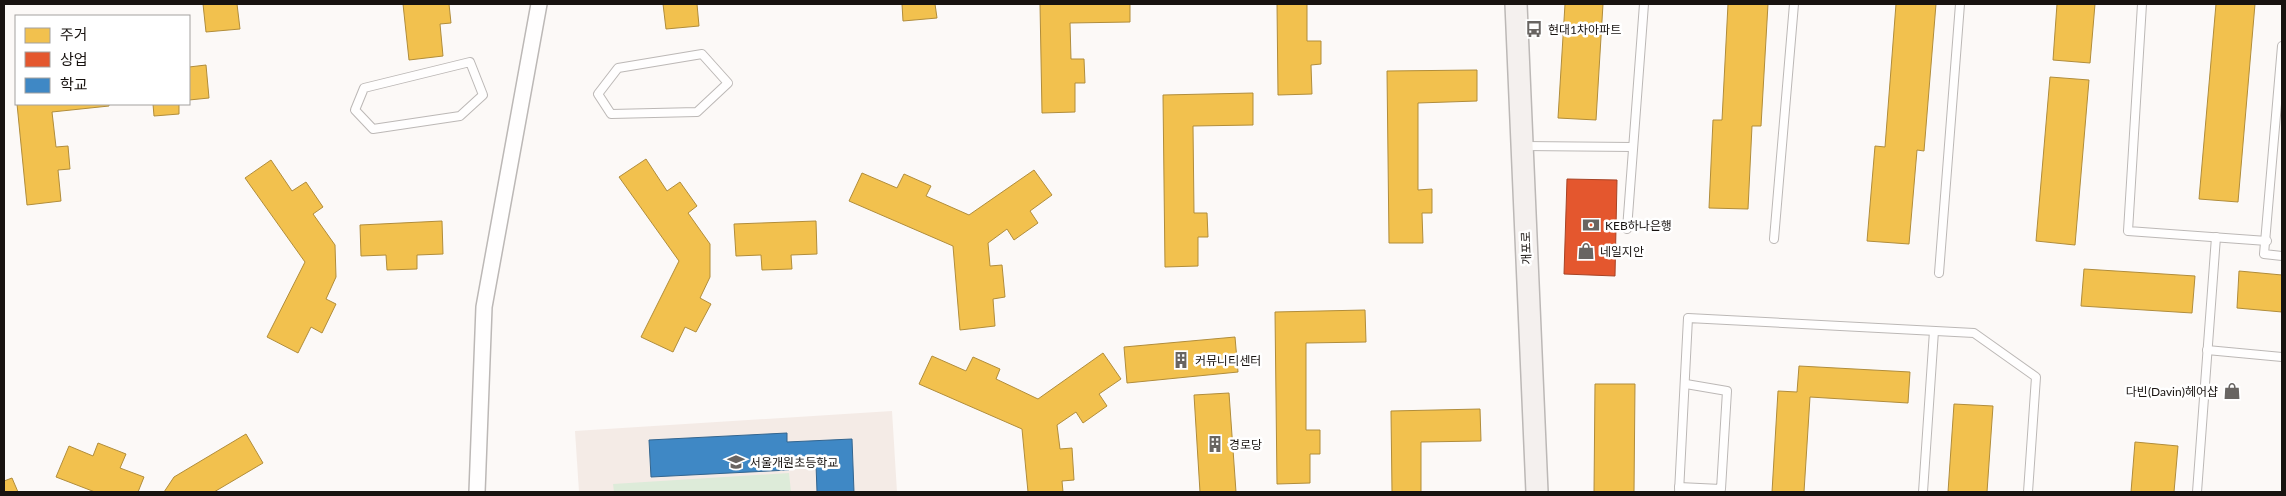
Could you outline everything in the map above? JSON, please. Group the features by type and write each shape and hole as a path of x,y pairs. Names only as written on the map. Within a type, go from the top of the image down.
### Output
{"street":[{"path":"477,492 484,307 539,4"},
{"name":"개포로","path":"1516,4 1537,492"}],"lane":[{"path":"1627,229 1644,4"},
{"path":"1774,239 1794,4"},
{"path":"1939,273 1960,4"},
{"path":"2142,4 2128,231 2267,241"},
{"path":"2282,46 2267,241 2264,254 2282,256"},
{"path":"702,54 728,83 697,112 611,114 598,94 618,68 702,54"},
{"path":"470,62 482,95 460,116 373,129 355,110 364,88 470,62"},
{"path":"1522,146 1633,147"},
{"path":"2197,492 2216,237"},
{"path":"1686,384 1727,391 1721,489 1679,490 1688,318 1974,333 2036,377 2028,492"},
{"path":"1923,492 1934,331"},
{"path":"2208,350 2282,357"}],"shaded area":[{"name":"서울개원초등학교","path":"892,411 897,492 579,492 575,431"}],"green space":[{"path":"789,473 791,492 614,492 613,484"}],"building: 주거":[{"path":"203,4 237,4 240,29 206,32"},
{"path":"403,4 449,4 451,23 440,24 443,56 409,60"},
{"path":"663,4 697,4 699,26 666,29"},
{"path":"902,4 935,4 937,18 903,21"},
{"path":"1040,4 1130,4 1130,22 1070,23 1071,59 1084,59 1085,83 1075,83 1075,112 1042,113"},
{"path":"1277,4 1307,4 1307,41 1321,41 1321,64 1311,65 1312,94 1278,95"},
{"path":"1565,4 1603,4 1596,120 1558,118"},
{"path":"1728,4 1768,4 1761,126 1752,126 1748,209 1709,208 1713,120 1722,120"},
{"path":"1896,4 1936,4 1924,151 1917,150 1909,244 1867,241 1875,146 1885,147"},
{"path":"2057,4 2095,4 2090,63 2053,60"},
{"path":"2216,4 2255,4 2238,202 2199,199"},
{"path":"206,65 209,98 190,100 190,67"},
{"path":"1477,70 1477,101 1418,103 1418,190 1432,189 1432,213 1422,213 1423,243 1389,243 1387,71"},
{"path":"2050,77 2089,80 2075,245 2036,241"},
{"path":"1253,93 1253,125 1193,126 1194,213 1207,213 1208,237 1198,237 1198,266 1165,267 1163,95"},
{"path":"17,105 109,105 52,112 56,147 68,146 70,169 58,170 61,201 27,205"},
{"path":"153,105 179,105 179,114 154,116"},
{"path":"646,159 667,191 680,182 697,206 688,213 710,244 710,277 700,298 711,304 696,332 685,327 673,352 641,337 679,261 619,177"},
{"path":"271,160 292,191 306,182 323,207 313,214 335,245 336,277 326,299 336,304 322,333 311,327 298,353 267,337 305,262 245,178"},
{"path":"1034,170 1052,195 1030,211 1038,223 1014,240 1007,229 988,243 990,266 1002,265 1005,297 993,299 995,326 960,330 953,246 849,201 862,173 897,188 904,174 931,186 926,196 969,215"},
{"path":"442,221 443,254 417,255 417,269 387,270 386,255 361,256 360,225"},
{"path":"816,221 817,254 791,255 792,269 762,270 761,255 736,256 734,224"},
{"path":"2084,269 2195,276 2192,313 2081,306"},
{"path":"2239,271 2282,275 2282,312 2237,308"},
{"path":"1365,310 1366,342 1306,343 1306,430 1320,430 1320,454 1310,454 1310,483 1277,484 1275,312"},
{"name":"커뮤니티센터","path":"1235,337 1238,372 1127,383 1124,347"},
{"path":"1103,353 1121,379 1099,394 1107,406 1083,423 1076,412 1057,425 1060,449 1072,448 1074,480 1062,481 1063,492 1028,492 1022,429 919,384 932,356 966,371 973,357 1000,369 996,379 1038,399"},
{"path":"1799,366 1910,372 1908,403 1810,397 1804,492 1772,492 1778,391 1797,392"},
{"path":"1595,384 1635,384 1634,492 1594,492"},
{"name":"경로당","path":"1229,393 1236,492 1200,492 1194,395"},
{"path":"1954,404 1993,406 1987,492 1948,492"},
{"path":"1480,409 1481,441 1421,442 1421,492 1392,492 1391,411"},
{"path":"246,434 263,463 214,492 164,492 174,477"},
{"path":"2135,442 2178,446 2174,492 2131,492"},
{"path":"98,443 126,454 120,468 144,477 138,492 95,492 56,477 69,446 93,456"},
{"path":"12,478 18,492 4,492 4,481"}],"building: 상업":[{"path":"1567,179 1617,180 1615,276 1564,274"}],"building: 학교":[{"path":"787,433 787,442 852,439 854,492 817,492 816,464 789,466 789,470 651,477 649,440"}],"place":[{"name":"현대1차아파트","path":"1534,29"},
{"name":"KEB하나은행","path":"1591,225"},
{"name":"네일지안","path":"1586,251"},
{"name":"커뮤니티센터","path":"1181,360"},
{"name":"다빈(Davin)헤어샵","path":"2232,391"},
{"name":"경로당","path":"1215,444"},
{"name":"서울개원초등학교","path":"736,462"}]}
